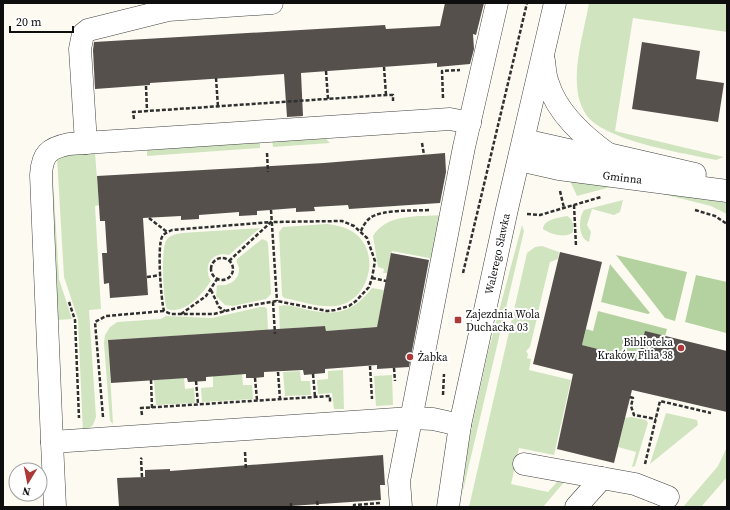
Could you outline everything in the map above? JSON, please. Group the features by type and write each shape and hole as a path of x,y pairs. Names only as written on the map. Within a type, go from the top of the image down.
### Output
{"street":[{"path":"86,143 80,49 83,34 88,30 168,10 272,3"},
{"path":"401,507 399,481 470,122 497,3"},
{"name":"Walerego Sławka","path":"448,507 450,423 522,150 554,3"},
{"name":"Gminna","path":"543,52 547,82 553,97 572,123 589,140 608,154"},
{"path":"55,507 42,168 45,157 52,149 63,145 134,139 450,119 470,122"},
{"name":"Gminna","path":"522,150 608,154 702,176 727,185"},
{"name":"Gminna","path":"522,150 559,169 727,191"},
{"path":"52,442 412,418 450,423"},
{"path":"524,464 635,484 668,497"},
{"path":"576,507 602,478"}],"path":[{"path":"463,274 527,3"},
{"path":"384,67 386,95"},
{"path":"443,100 442,71 482,68"},
{"path":"326,71 328,99"},
{"path":"216,78 218,107"},
{"path":"146,86 147,111"},
{"path":"134,139 133,112 386,95 393,95 394,106"},
{"path":"559,189 564,208"},
{"path":"532,215 564,208 603,196"},
{"path":"574,205 576,246"},
{"path":"361,231 364,224 371,217 386,213 453,208"},
{"path":"271,210 277,301"},
{"path":"692,210 715,216 727,224"},
{"path":"149,218 167,232"},
{"path":"104,439 95,322 106,316 164,311 167,313 181,314 214,314 277,301 318,309 335,310 356,301 369,287 375,261 367,238 354,226 342,221 271,222 172,230 167,232 160,244 164,311"},
{"path":"230,261 271,222"},
{"path":"224,258 230,261 233,265 231,276 226,280 217,279 212,273 214,262 224,258"},
{"path":"147,277 161,276"},
{"path":"372,278 386,281"},
{"path":"181,314 202,299 211,290 217,279"},
{"path":"211,290 219,307 226,312"},
{"path":"273,302 275,334"},
{"path":"370,366 372,402"},
{"path":"444,371 443,405 450,423"},
{"path":"278,372 280,399"},
{"path":"313,374 315,397"},
{"path":"255,378 257,400"},
{"path":"151,380 152,408"},
{"path":"196,381 198,404"},
{"path":"630,398 632,398 631,406 634,415 656,419"},
{"path":"645,465 660,401 711,413"},
{"path":"245,452 246,470"},
{"path":"141,460 142,477"},
{"path":"317,501 318,507"}],"green space":[{"path":"589,3 727,3 727,32 633,18 615,131 724,157 716,160 667,150 629,140 597,125 587,116 581,105 579,97 577,72"},
{"path":"322,135 330,143 273,147 272,139"},
{"path":"260,140 260,148 147,156 147,147"},
{"path":"95,153 99,205 95,206 101,309 89,310 96,417 93,425 83,433 78,319 64,277 57,157 62,154"},
{"path":"52,163 59,279 72,319 56,320"},
{"path":"570,181 622,184 577,196"},
{"path":"626,185 727,203 727,214 711,206"},
{"path":"623,200 620,212 614,215 592,209 587,225 591,232 589,242 585,240 580,228 584,210"},
{"path":"443,215 434,259 392,251 387,273 383,273 384,269 378,267 373,236 379,229 386,223 404,218 414,216"},
{"path":"567,216 571,219 573,225 573,232 570,234 558,235 543,229 549,221"},
{"path":"327,224 347,229 362,240 367,251 369,262 368,274 364,285 357,295 348,302 336,306 317,305 284,298 282,295 279,232 283,227"},
{"path":"522,225 524,231 462,495 469,440 488,352"},
{"path":"260,228 229,255 218,255 210,261 208,265 208,275 211,281 193,302 180,309 167,309 164,296 163,254 164,246 169,237 182,233"},
{"path":"262,239 267,241 268,244 271,294 266,299 233,306 225,305 216,296 217,285 229,284 238,276 239,268 237,259"},
{"path":"542,246 559,252 558,259 550,262 538,312 535,313 537,318 530,347 526,351 528,354 527,358 531,359 529,370 571,380 554,455 519,448 511,484 548,492 559,480 565,481 543,507 469,507 527,253 535,247"},
{"path":"616,255 687,272 675,321 665,318"},
{"path":"610,264 650,313 648,314 601,302"},
{"path":"696,275 727,282 726,333 685,322"},
{"path":"372,288 384,290 377,327 326,331 325,326 295,328 295,332 280,333 279,306 282,305 324,312 342,311 350,308 365,297"},
{"path":"265,307 267,309 268,330 108,340 113,424 110,421 104,343 105,335 110,327 117,322 161,319 166,316 212,318"},
{"path":"598,311 667,329 665,336 638,359 582,345 586,329 593,331"},
{"path":"343,370 344,409 334,409 332,393 318,394 317,380 328,379 328,371"},
{"path":"300,371 301,381 310,381 311,395 285,396 283,372"},
{"path":"242,374 243,385 252,385 253,399 202,402 201,388 213,387 213,376"},
{"path":"392,375 393,405 376,406 374,376"},
{"path":"184,378 185,389 194,388 195,403 156,405 154,380"},
{"path":"666,413 697,420 698,425 650,464"},
{"path":"631,417 646,420 648,423 635,466 632,467 636,452 618,447 625,418"},
{"path":"727,447 727,477 701,507 683,507 718,466"}],"building":[{"path":"445,3 484,3 476,35 473,34 474,49 470,64 437,67 437,63 301,73 303,116 287,117 284,74 150,83 150,85 95,89 94,42 385,25 386,29 440,26"},
{"path":"642,42 700,51 696,79 724,83 718,122 632,109"},
{"path":"445,153 446,172 440,203 349,209 348,205 314,207 315,211 296,212 296,208 257,211 257,215 239,216 239,212 199,215 199,219 181,220 181,216 143,218 148,295 110,298 109,283 104,284 102,253 107,253 105,221 100,221 97,176 324,163"},
{"path":"560,252 602,262 582,345 638,359 645,331 727,351 727,412 632,390 614,463 557,449 573,374 533,364"},
{"path":"391,253 429,260 409,367 377,369 377,365 325,369 325,373 304,375 303,370 264,372 264,377 255,378 246,378 246,374 206,377 206,381 188,382 187,378 111,383 108,340 325,326 326,331 377,327"},
{"path":"383,455 385,485 380,485 381,500 275,507 119,507 117,478 145,477 145,470 170,469 170,471"}],"place":[{"name":"Zajezdnia Wola Duchacka 03","path":"458,320"},
{"name":"Biblioteka Kraków Filia 38","path":"681,348"},
{"name":"Żabka","path":"410,357"}]}
